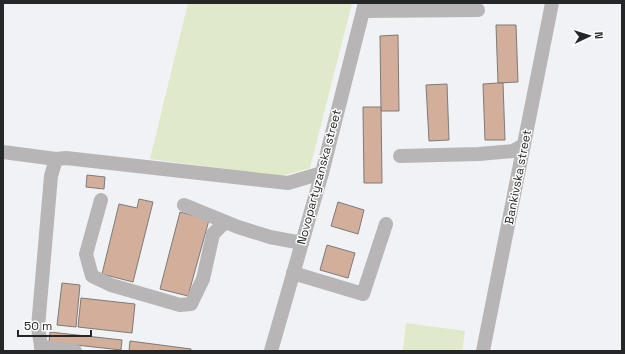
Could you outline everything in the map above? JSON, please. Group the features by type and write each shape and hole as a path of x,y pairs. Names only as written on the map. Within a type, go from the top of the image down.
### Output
{"street":[{"name":"Bankivska street","path":"482,351 552,3"},
{"path":"364,7 478,10"},
{"name":"Novopartyzanska street","path":"271,351 322,173 364,7"},
{"path":"400,156 513,152 524,145"},
{"path":"3,152 56,159 66,158 288,182 322,173"},
{"path":"56,159 51,176 38,327 42,349 75,351"},
{"path":"101,200 86,254 92,276 111,285 180,305 191,304 203,278 213,234 225,222"},
{"path":"184,205 225,222 270,237 302,243"},
{"path":"293,273 363,294 386,224"}],"green space":[{"path":"188,3 352,3 310,168 281,176 150,159"},
{"path":"406,323 465,331 462,351 403,351"}],"building":[{"path":"496,25 516,25 518,82 498,83"},
{"path":"398,35 399,111 381,111 380,36"},
{"path":"503,83 505,140 485,140 483,84"},
{"path":"447,84 449,140 429,141 426,85"},
{"path":"363,107 381,107 382,183 364,183"},
{"path":"87,175 105,177 104,189 86,187"},
{"path":"139,199 153,202 133,282 102,274 119,204 137,208"},
{"path":"338,202 364,210 358,234 331,226"},
{"path":"180,212 209,220 188,296 160,289"},
{"path":"327,245 355,253 348,278 320,270"},
{"path":"62,283 80,285 76,327 57,325"},
{"path":"81,298 135,304 132,333 78,327"},
{"path":"50,332 122,340 121,350 49,342"},
{"path":"130,341 191,349 191,351 129,351"}]}
